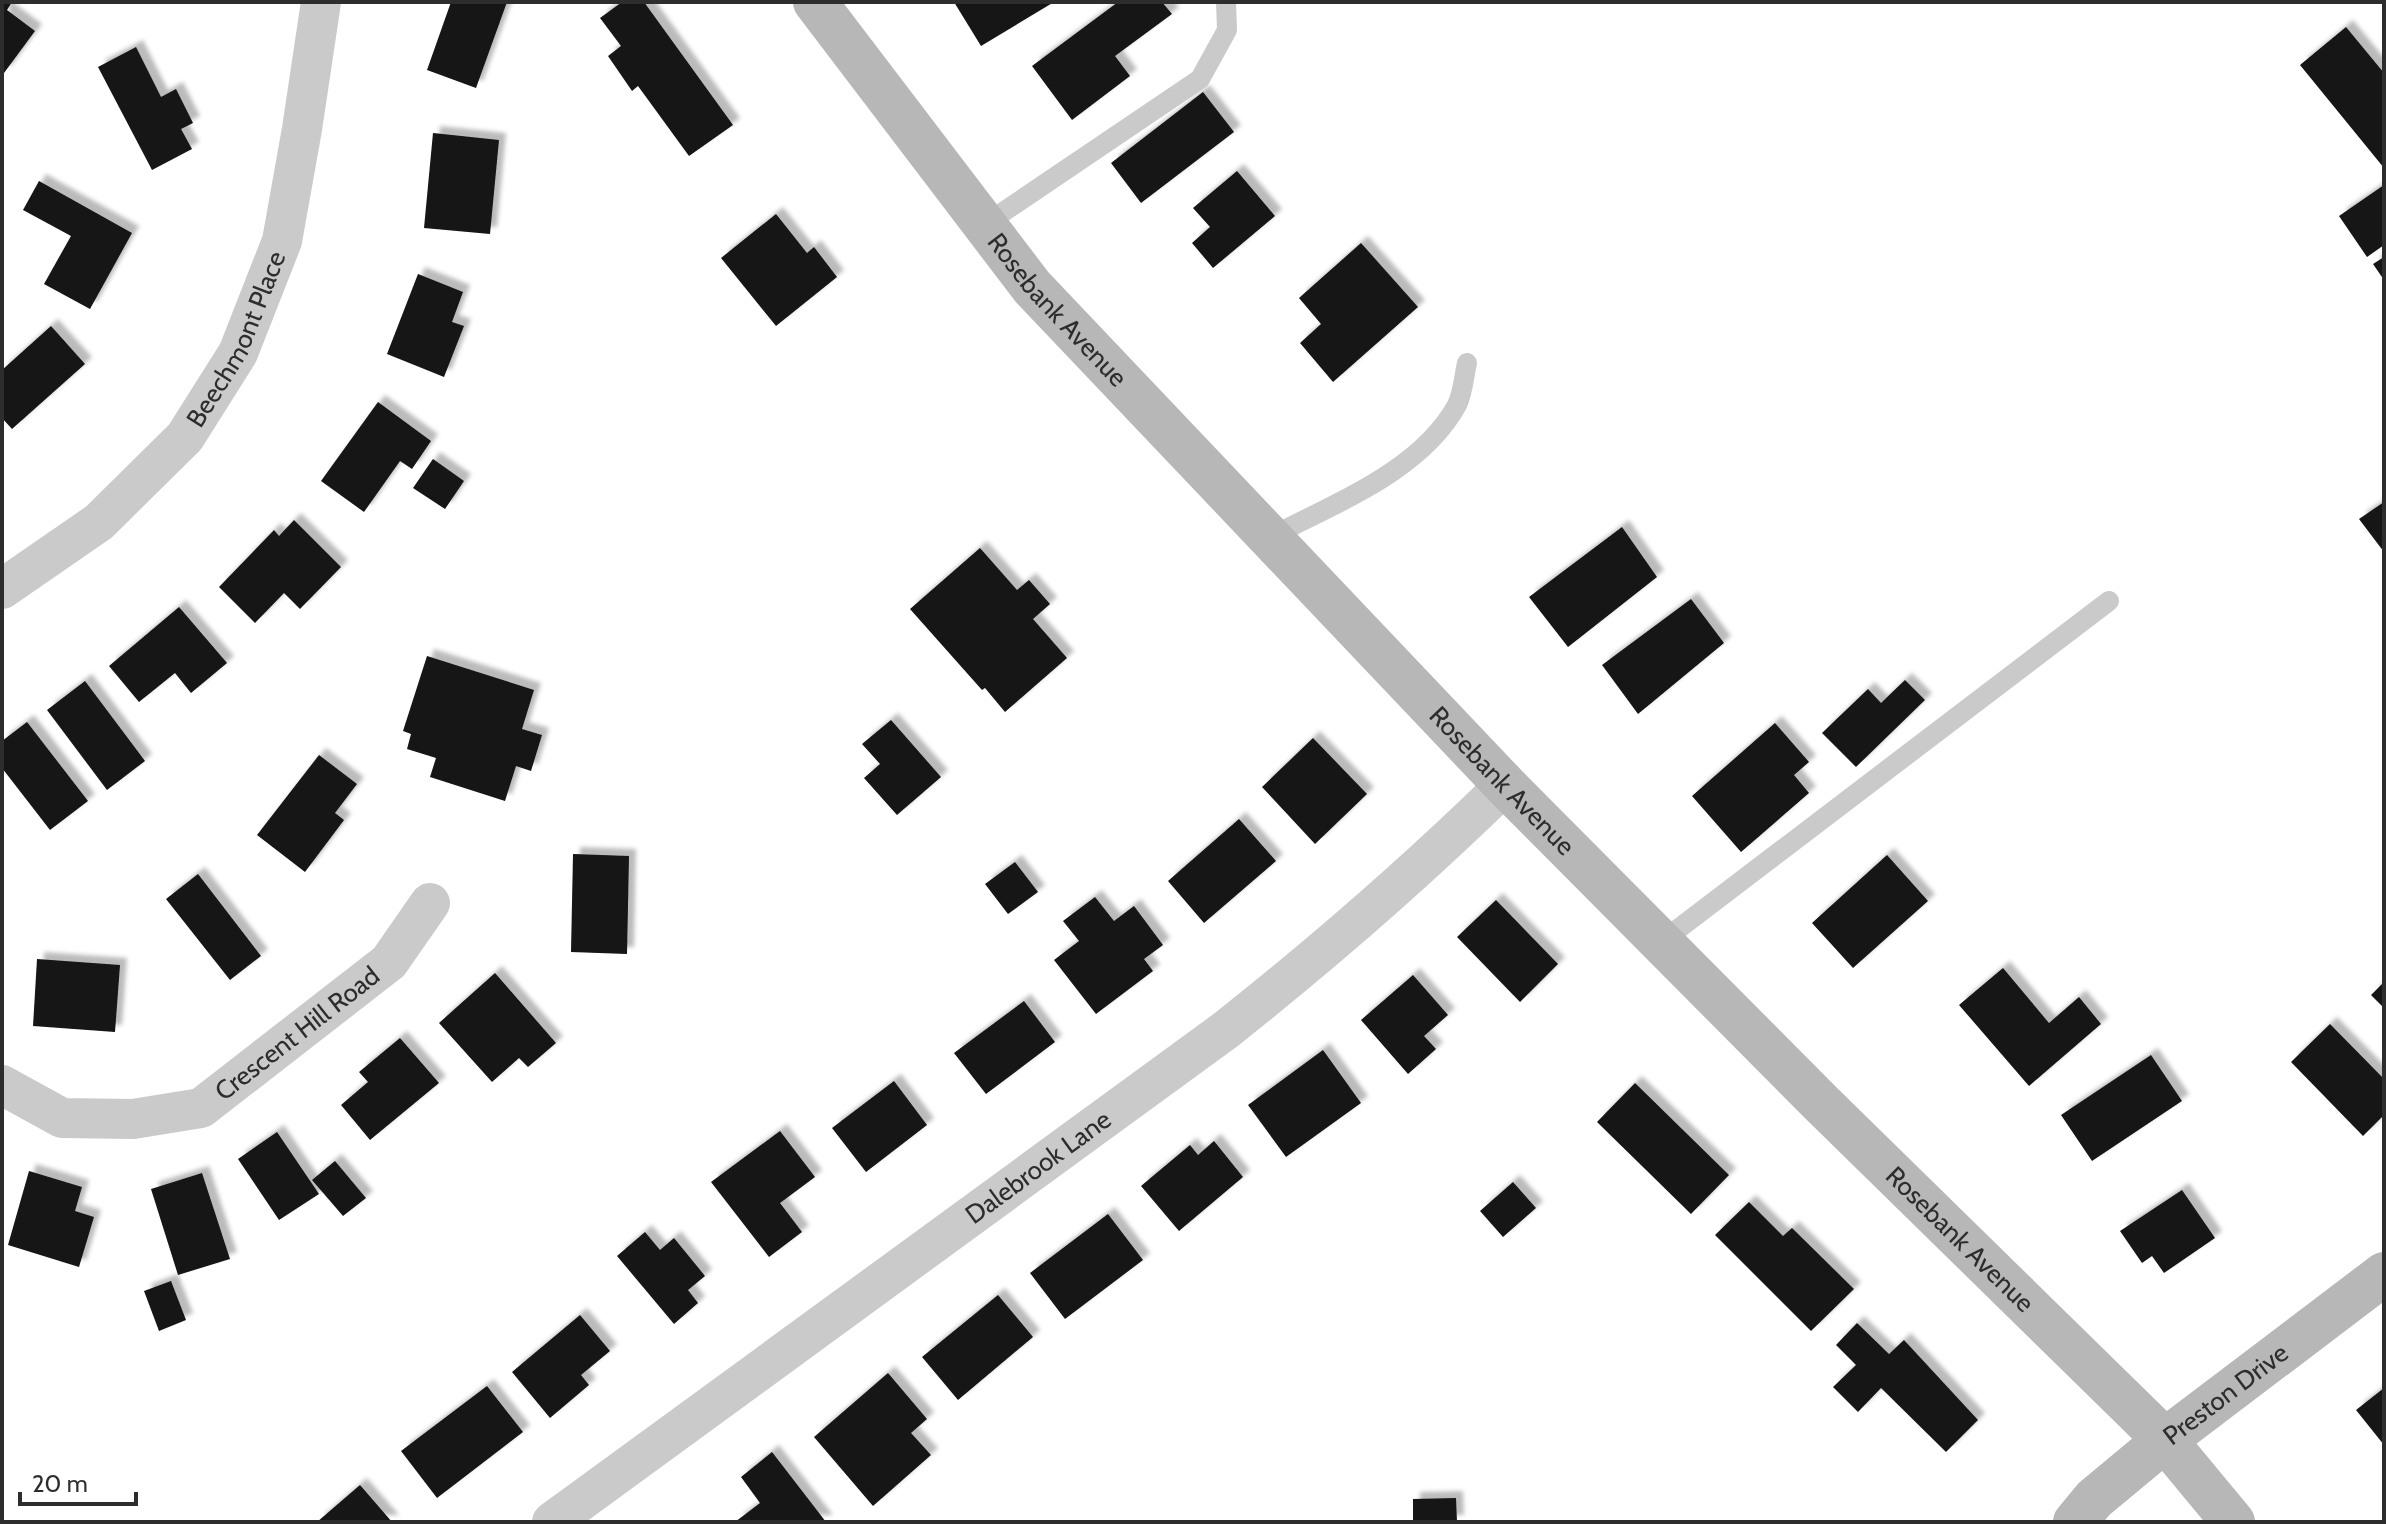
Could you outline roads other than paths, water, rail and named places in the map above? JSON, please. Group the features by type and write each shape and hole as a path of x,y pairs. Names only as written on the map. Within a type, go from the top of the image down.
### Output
{"street":[{"name":"Beechmont Place","path":"2,589 99,522 174,448 185,437 238,353 282,241 321,2"},
{"name":"Rosebank Avenue","path":"815,2 1032,287 1505,785 1821,1103 2165,1440 2233,1522"},
{"name":"Dalebrook Lane","path":"552,1522 1227,1029 1318,957 1401,885 1505,785"},
{"name":"Crescent Hill Road","path":"2,1085 62,1118 133,1119 201,1108 389,962 430,903"},
{"name":"Preston Drive","path":"2075,1522 2094,1499 2165,1440 2384,1274"}],"lane":[{"path":"984,225 1200,79 1227,30 1226,2"},
{"path":"1269,538 1399,469 1432,440 1458,403 1467,363"},
{"path":"1661,942 2109,601"}]}
